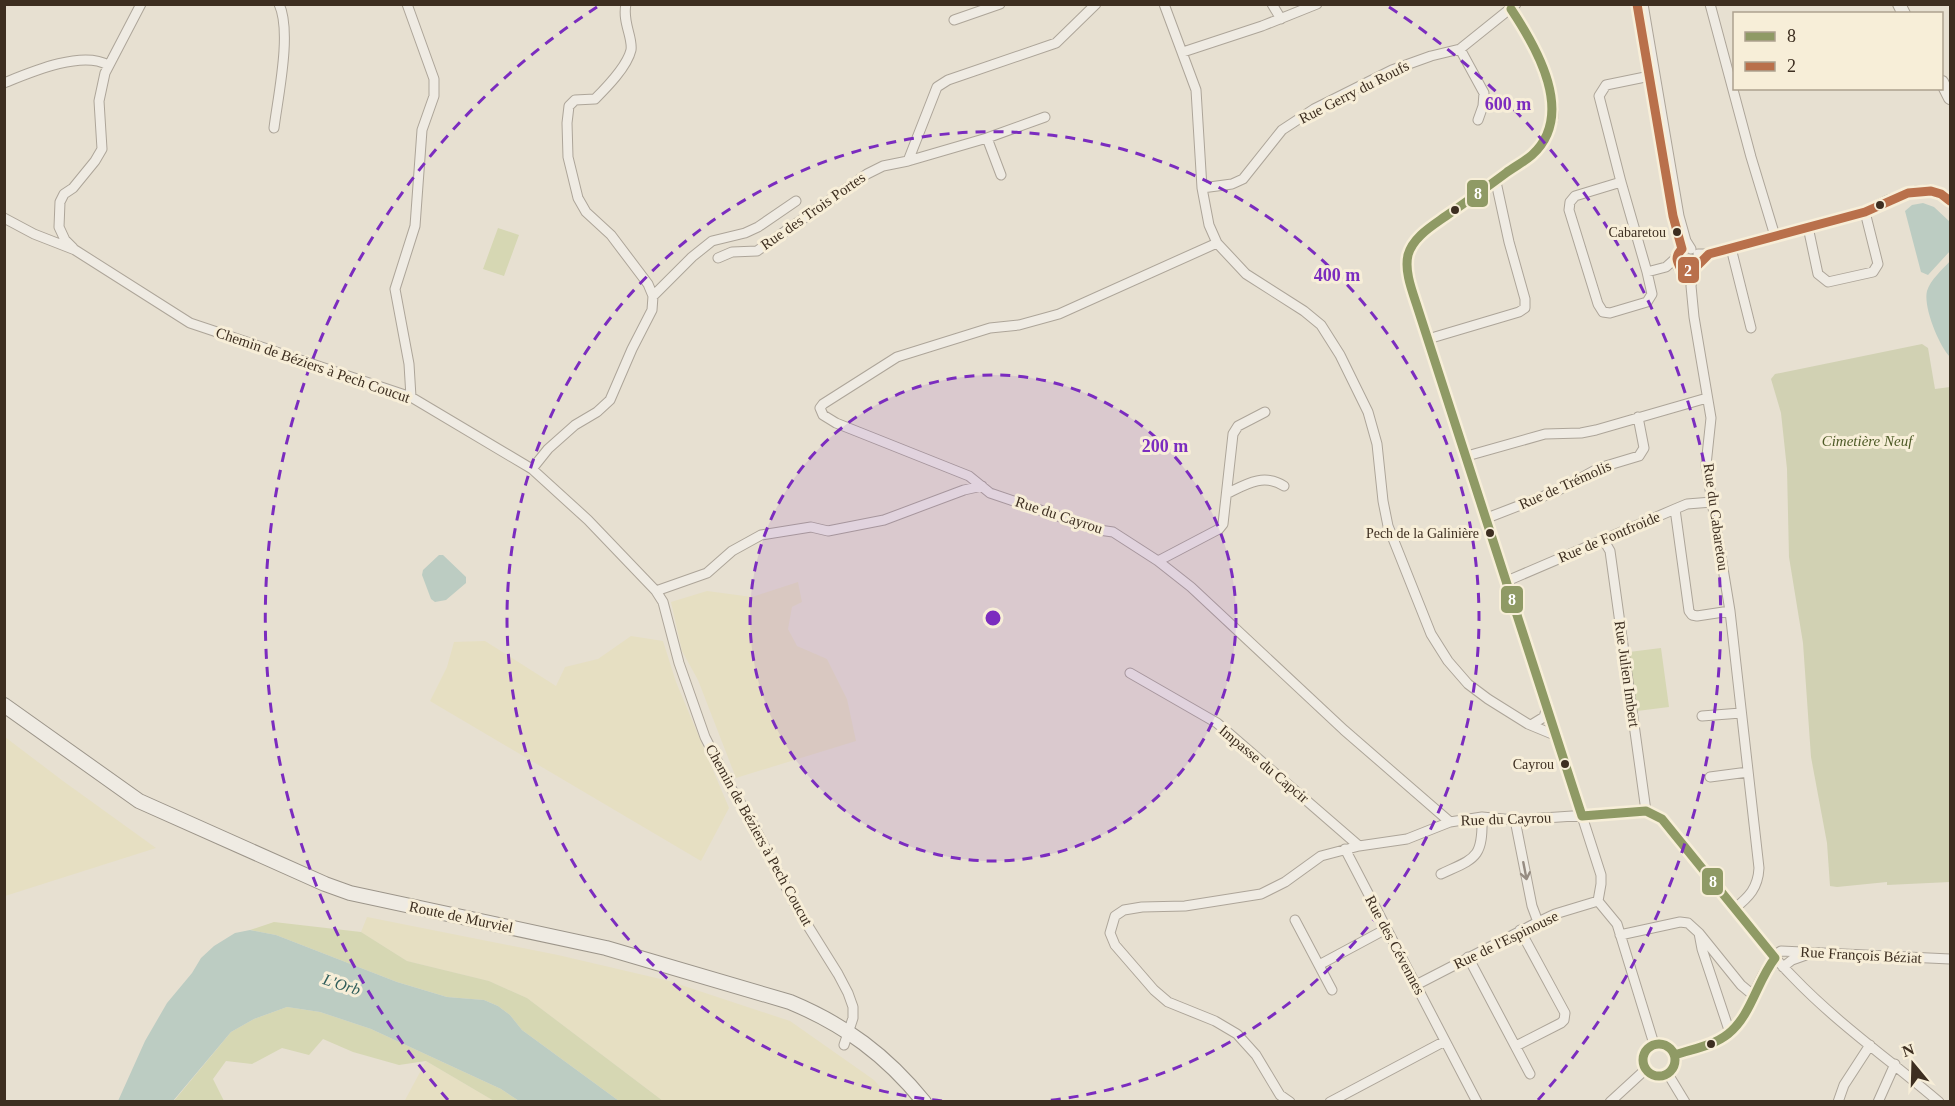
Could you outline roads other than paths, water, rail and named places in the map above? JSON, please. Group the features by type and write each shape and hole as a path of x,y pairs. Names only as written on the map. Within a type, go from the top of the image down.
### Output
{"main road":[{"name":"Route de Murviel","path":"4,705 139,801 325,884 350,893 606,948 790,1002 814,1012 849,1032 902,1075 924,1101"}],"street":[{"path":"75,250 65,240 59,227 60,202 64,194 73,188 102,149 99,101 108,65 141,4"},
{"path":"274,128 284,51 282,12 279,4"},
{"path":"407,4 434,79 434,96 422,130 415,226 395,289 409,364 411,397"},
{"path":"532,470 548,449 575,425 597,412 610,400 652,310 653,296 648,284 611,235 586,212 578,198 568,157 569,106 575,100 595,99 622,68 631,50 624,15 626,4"},
{"path":"954,20 1000,4"},
{"path":"908,161 937,87 948,80 1056,43 1096,4"},
{"path":"1164,4 1196,90 1202,188 1209,225 1217,243 1246,274 1304,310 1321,325 1340,355 1368,412 1377,444 1388,526 1431,634 1448,662 1468,684 1488,699 1531,725 1557,736"},
{"path":"1272,4 1281,19"},
{"path":"1183,52 1281,19 1317,4"},
{"path":"1637,4 1673,216 1688,260"},
{"path":"1643,4 1688,260"},
{"path":"1710,4 1751,158 1775,236"},
{"path":"1513,7 1531,41 1552,98 1553,117 1545,137 1533,154 1427,229 1414,243 1407,257 1408,269 1428,339 1601,875 1598,901 1614,919 1654,1044"},
{"name":"Rue Gerry du Roufs","path":"1202,188 1232,184 1243,179 1282,130 1314,109 1392,70 1431,56 1460,49 1513,7"},
{"path":"1460,49 1484,93 1483,106 1478,120"},
{"path":"1723,55 1733,56"},
{"path":"4,83 82,59 96,59 108,65"},
{"path":"1621,182 1575,196 1570,202 1569,210 1598,304 1603,312 1610,313 1647,302 1652,294 1599,96 1606,85 1650,76"},
{"name":"Rue des Trois Portes","path":"718,258 732,252 757,251 867,174 883,166 987,138 1045,117"},
{"path":"987,138 1001,175"},
{"path":"1428,339 1519,312 1525,308 1525,299 1509,242 1496,182"},
{"path":"1647,272 1865,212 1888,200 1916,190 1930,190 1944,195 1950,201"},
{"path":"653,296 692,257 712,241 745,233 758,227 796,201"},
{"path":"1808,227 1818,274 1828,282 1873,272 1878,264 1865,212"},
{"name":"Chemin de Béziers à Pech Coucut","path":"4,218 34,234 75,250 190,323 411,397 532,470 588,520 657,591 663,602 679,663 705,737 730,788 747,813 798,910 848,993 853,1007 849,1032 844,1045"},
{"name":"Rue du Cayrou","path":"1217,243 1059,314 1019,325 990,328 897,357 820,408 836,423 969,476 990,493 1099,530 1113,532 1158,561 1223,615 1344,730 1450,822 1482,817 1515,820 1646,811"},
{"path":"1731,248 1751,328"},
{"name":"Rue du Cabaretou","path":"1688,260 1694,316 1711,418 1706,465 1730,611 1759,875 1758,883 1749,896 1734,909"},
{"path":"1467,456 1545,434 1581,433 1707,398"},
{"path":"1158,561 1219,529 1224,519 1228,493 1233,434 1238,426 1265,412"},
{"name":"Rue de Trémolis","path":"1487,518 1557,491 1599,468 1639,456 1644,448 1638,417"},
{"path":"1228,493 1254,480 1284,486"},
{"path":"657,591 707,573 732,550 761,535 811,527 828,531 884,520 964,490 982,486"},
{"name":"Rue de Fontfroide","path":"1507,581 1687,504 1712,502"},
{"path":"1675,509 1689,611 1692,615 1697,616 1730,611"},
{"name":"Rue Julien Imbert","path":"1603,539 1610,551 1646,811"},
{"name":"Impasse du Capcir","path":"1130,673 1216,723 1359,846"},
{"path":"1531,725 1544,717 1547,707"},
{"path":"1702,716 1741,713"},
{"path":"1710,777 1748,772"},
{"path":"1646,811 1662,819 1783,967 1830,1012 1939,1101"},
{"path":"1441,874 1472,859 1480,850 1482,817"},
{"path":"1515,820 1532,906 1538,922"},
{"path":"1290,1101 1280,1095 1256,1055 1237,1034 1215,1021 1168,1002 1154,990 1115,945 1110,933 1117,914 1124,910 1142,907 1185,906 1262,894 1285,882 1322,856 1359,846 1407,839 1450,822"},
{"name":"Rue des Cévennes","path":"1345,849 1477,1101"},
{"name":"Rue de l'Espinouse","path":"1416,986 1520,930 1556,914 1598,901"},
{"path":"1295,920 1332,990"},
{"path":"1620,935 1680,922 1688,923 1699,933 1741,985 1753,995"},
{"path":"1319,965 1386,929"},
{"path":"1516,1046 1561,1023 1565,1013 1520,930"},
{"path":"1699,933 1702,949 1730,1033"},
{"name":"Rue François Béziat","path":"1774,957 1781,951 1950,959"},
{"path":"1783,967 1797,958 1812,954"},
{"path":"1468,957 1530,1074"},
{"path":"1675,1055 1730,1033 1744,1014 1765,970 1774,957"},
{"path":"1330,1101 1445,1041"},
{"path":"1654,1044 1669,1047 1675,1055 1675,1066 1668,1074 1658,1076 1646,1069 1643,1060 1644,1055 1654,1044"},
{"path":"1838,1101 1844,1085 1870,1045"},
{"path":"1879,1101 1895,1064"},
{"path":"1610,1101 1646,1069"},
{"path":"1668,1074 1685,1101"}],"water":[{"path":"1923,203 1934,207 1950,222 1950,251 1928,275 1921,272 1905,211 1912,205"},
{"path":"1950,261 1950,357 1933,326 1926,298 1931,283"},
{"path":"439,555 443,555 466,577 466,583 446,600 435,602 431,599 422,575 423,570"},
{"name":"L'Orb","path":"250,930 276,935 397,982 447,997 484,1000 498,1006 510,1015 522,1030 619,1101 519,1101 501,1089 371,1029 320,1012 287,1007 254,1019 231,1032 173,1101 118,1101 145,1041 167,1003 192,973 201,958 214,946 235,933"}],"place":[{"name":"Cabaretou","path":"1677,232"},
{"name":"Pech de la Galinière","path":"1490,533"},
{"name":"Cayrou","path":"1565,764"}],"park label":[{"name":"Cimetière Neuf","path":"1867,441"}]}
